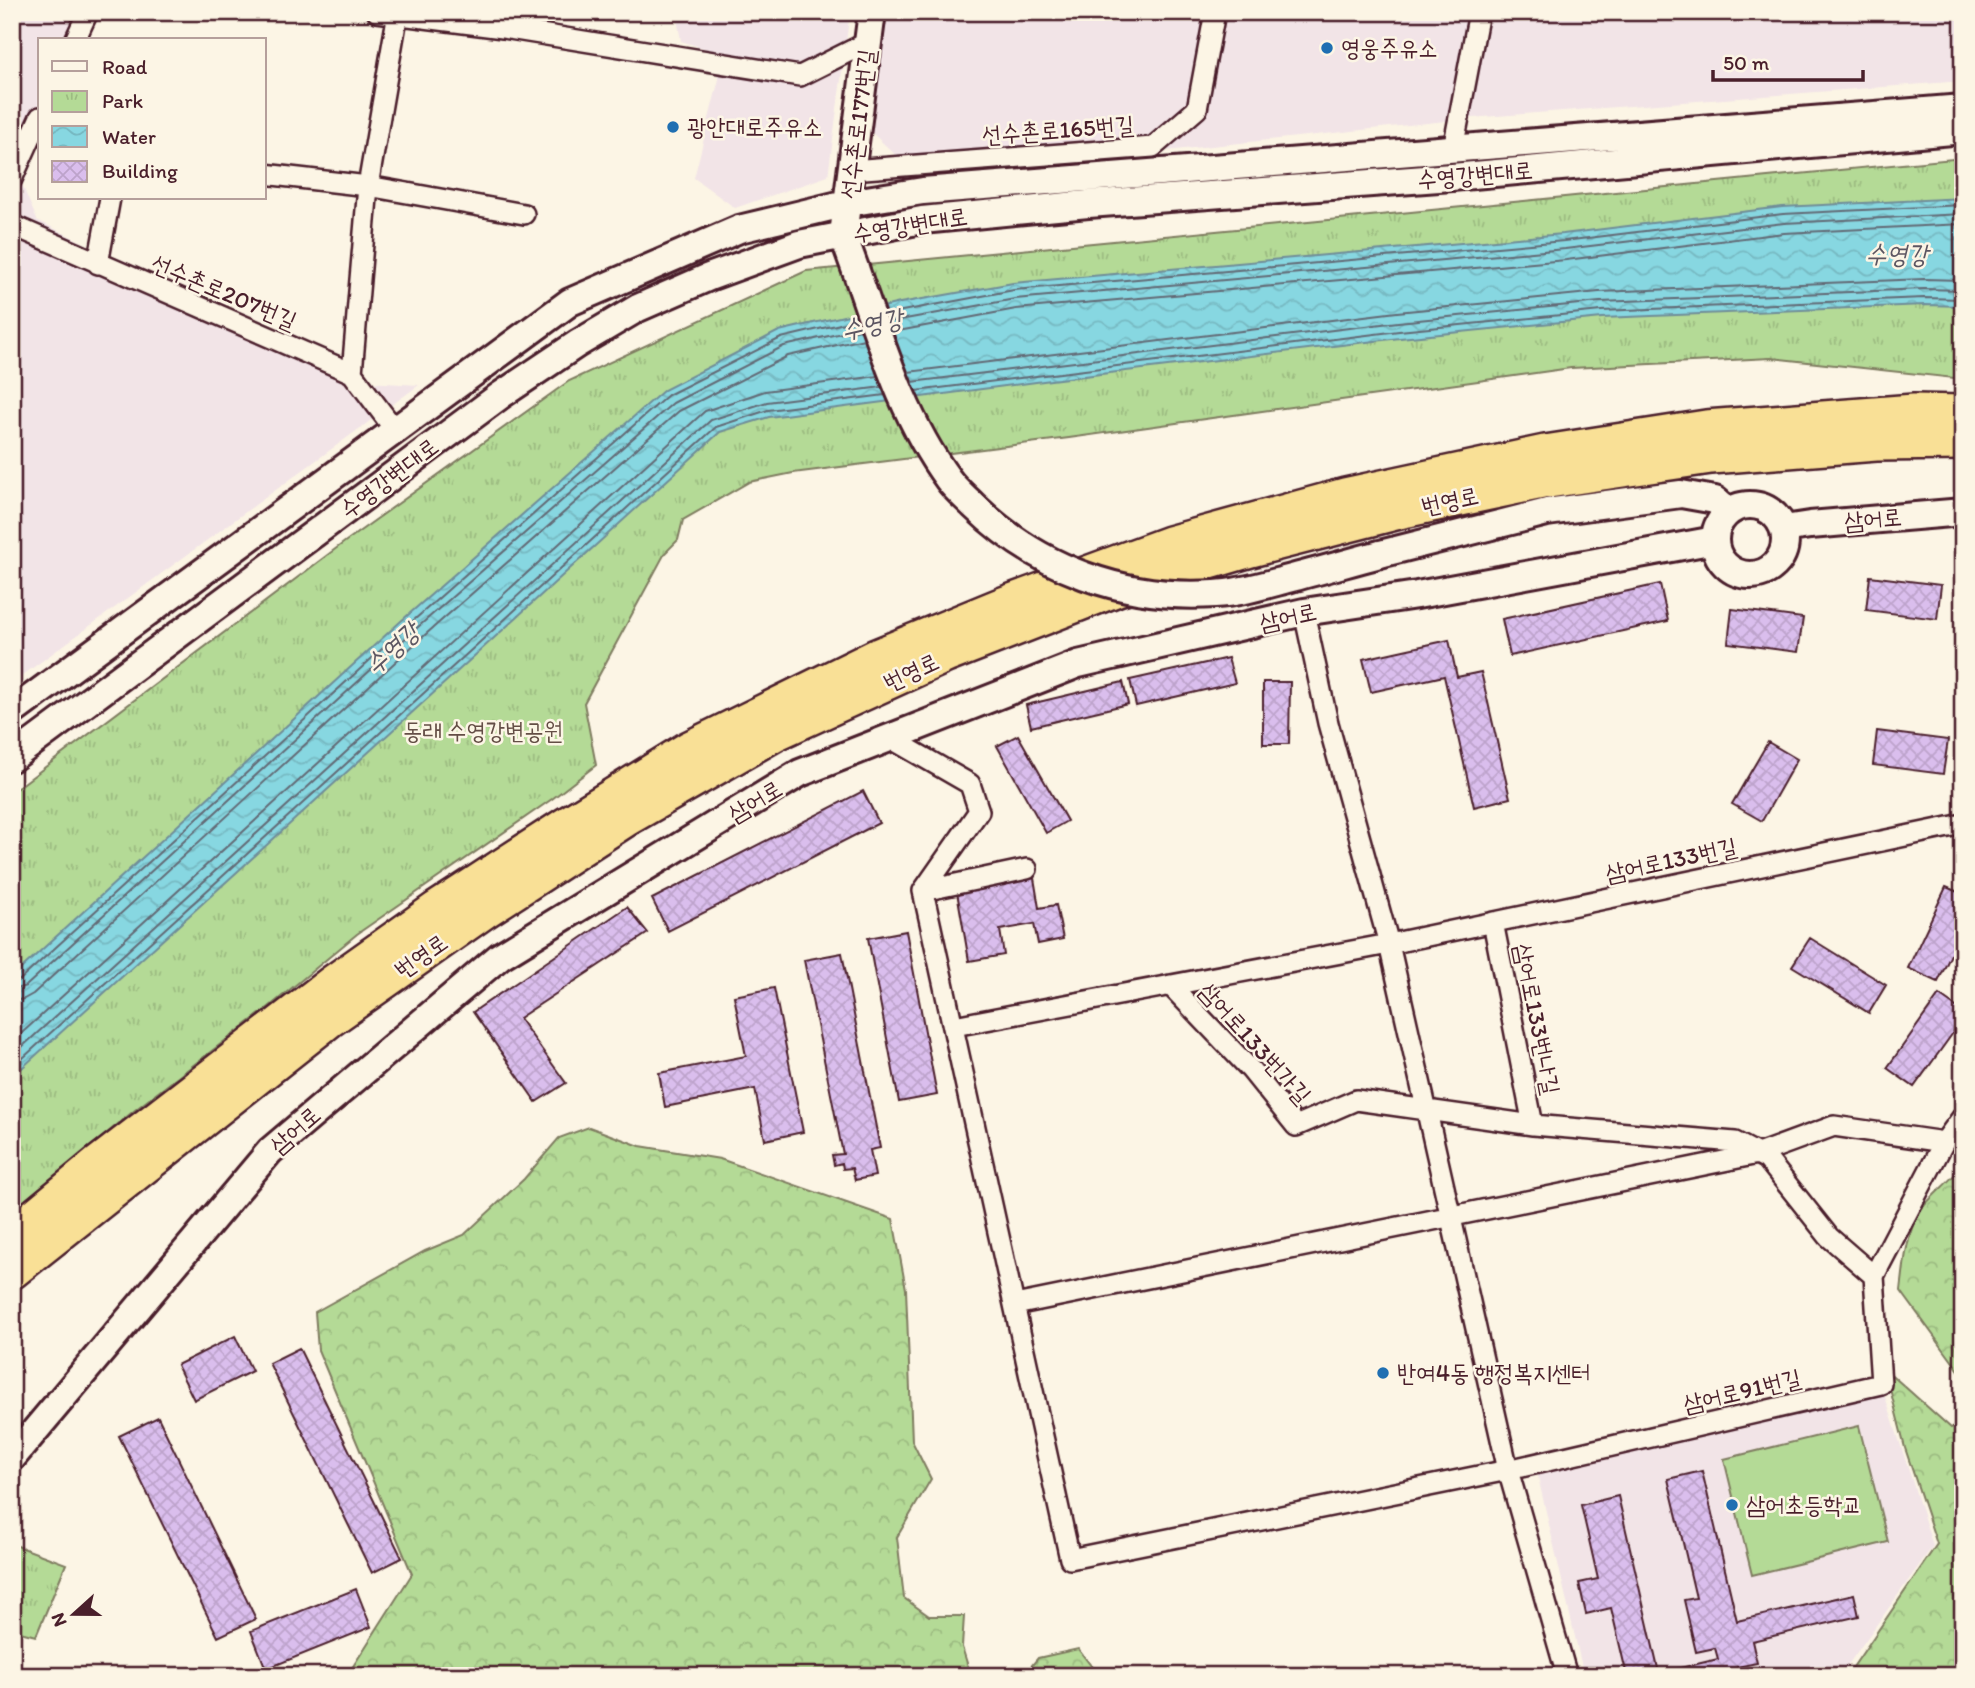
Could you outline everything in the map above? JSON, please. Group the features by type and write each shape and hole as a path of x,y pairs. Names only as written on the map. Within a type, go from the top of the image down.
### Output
{"highway":[{"name":"번영로","path":"12,1234 99,1163 319,993 437,908 689,748 876,656 1003,604 1169,543 1345,495 1545,452 1706,427 1914,411 1963,412"},
{"name":"번영로","path":"12,1272 328,1021 484,912 627,819 775,734 947,656 1118,589 1289,540 1403,511 1517,487 1711,457 1876,444 1963,443"}],"main road":[{"name":"선수촌로177번길","path":"843,235 872,12"},
{"name":"수영강변대로","path":"12,712 570,302 739,229 847,203 923,191 1963,108"},
{"name":"수영강변대로","path":"12,758 501,395 577,344 638,309 709,277 799,244 922,220 1088,204 1452,177 1963,130"},
{"path":"843,235 903,398 914,423 948,481 985,516 1034,554 1095,581 1154,593 1216,594 1266,585 1547,512 1681,494 1715,500 1729,512"},
{"path":"1739,506 1761,506 1771,511 1784,529 1785,541 1776,564 1755,575 1731,569 1717,551 1715,540 1721,520 1739,506"},
{"name":"삼어로","path":"1784,529 1963,512"},
{"name":"삼어로","path":"12,1458 270,1151 500,956 800,773 1078,664 1304,612 1417,595 1715,540"}],"street":[{"path":"76,38 88,12"},
{"name":"선수촌로165번길","path":"851,170 1153,147 1197,110 1215,12"},
{"path":"1453,149 1479,12"},
{"path":"352,373 368,186 391,13 504,20 800,76 868,42"},
{"path":"12,179 38,121"},
{"path":"266,174 368,186 524,214"},
{"path":"98,264 110,200"},
{"name":"선수촌로207번길","path":"12,225 352,373 395,430"},
{"path":"1304,612 1328,723 1389,944 1508,1469 1567,1676"},
{"path":"890,738 970,784 979,811 923,891 1070,1559 1508,1469"},
{"name":"삼어로133번길","path":"1389,944 1963,824"},
{"path":"923,891 1027,869"},
{"name":"삼어로133번나길","path":"1493,922 1533,1125"},
{"name":"삼어로133번가길","path":"954,1026 1389,944"},
{"name":"삼어로133번가길","path":"1170,985 1251,1070 1296,1126 1356,1100 1426,1109"},
{"path":"1426,1109 1533,1125 1735,1142 1767,1159 1829,1237 1874,1276 1944,1142 1963,1116"},
{"path":"1015,1305 1758,1154 1834,1126 1944,1142"},
{"name":"삼어로91번길","path":"1508,1469 1881,1384 1874,1276"}],"shaded area":[{"path":"12,12 96,12 82,38 38,38 38,123 15,168 37,220 367,382 419,385 12,683"},
{"path":"676,12 850,12 828,176 735,208 694,178 719,79 706,49 681,41"},
{"path":"885,12 1963,12 1963,81 1483,117 1034,165 914,172 870,131"},
{"name":"삼어초등학교","path":"1881,1384 1933,1546 1840,1676 1584,1676 1535,1464"}],"green space":[{"name":"동래 수영강변공원","path":"1963,158 1963,379 1771,358 1571,368 1069,438 793,473 749,482 683,520 678,540 665,553 584,703 596,765 552,799 357,934 12,1211 12,792 346,541 569,381 806,271"},
{"path":"589,1127 640,1146 720,1159 893,1219 906,1289 912,1441 931,1479 897,1537 904,1598 929,1616 964,1616 962,1647 971,1676 341,1676 350,1671 412,1574 318,1350 315,1312 425,1251 464,1235 524,1179 559,1138"},
{"path":"1963,1165 1963,1376 1901,1291 1908,1242 1918,1214"},
{"path":"1885,1369 1951,1428 1963,1421 1963,1676 1847,1676 1937,1544 1905,1448"},
{"path":"1859,1426 1888,1542 1752,1575 1724,1459"},
{"path":"12,1544 66,1564 36,1636 12,1630"},
{"path":"1078,1649 1099,1676 1023,1676 1038,1658"}],"water":[{"name":"수영강","path":"1963,198 1963,306 1925,305 1602,318 1400,338 769,417 720,432 12,1077 12,977 400,622 664,390 779,331 900,303 1013,283 1563,234 1782,207"}],"building":[{"path":"1870,576 1941,585 1937,619 1866,610"},
{"path":"1660,584 1668,621 1510,656 1502,619"},
{"path":"1732,609 1803,618 1798,652 1728,643"},
{"path":"1449,640 1457,677 1481,672 1510,798 1474,807 1444,676 1371,692 1363,659"},
{"path":"1228,658 1235,683 1136,706 1130,680"},
{"path":"1123,682 1128,704 1031,727 1026,705"},
{"path":"1263,682 1290,682 1289,744 1263,744"},
{"path":"1877,731 1948,740 1943,774 1873,765"},
{"path":"1018,735 1067,821 1046,833 997,746"},
{"path":"1768,742 1797,759 1762,821 1732,804"},
{"path":"863,791 879,823 668,931 652,899"},
{"path":"1034,878 1039,908 1056,905 1063,939 1038,944 1034,924 1000,930 1004,955 969,961 957,892"},
{"path":"1946,887 1963,894 1963,929 1938,982 1908,968"},
{"path":"627,907 648,933 519,1018 566,1083 536,1102 473,1012"},
{"path":"906,931 937,1095 899,1102 868,938"},
{"path":"1810,938 1886,985 1869,1013 1792,966"},
{"path":"842,953 880,1148 870,1150 875,1176 855,1180 852,1168 843,1169 842,1163 834,1165 832,1155 843,1154 804,960"},
{"path":"774,988 803,1132 765,1140 755,1089 665,1107 659,1073 746,1056 734,996"},
{"path":"1939,995 1963,1012 1963,1019 1914,1087 1887,1068"},
{"path":"235,1336 252,1371 194,1400 177,1365"},
{"path":"299,1348 402,1558 372,1573 269,1363"},
{"path":"158,1417 256,1619 218,1637 119,1436"},
{"path":"1702,1471 1737,1621 1854,1594 1859,1616 1752,1641 1757,1663 1737,1667 1739,1676 1627,1676 1611,1608 1586,1614 1579,1583 1598,1579 1581,1505 1618,1496 1659,1673 1718,1659 1715,1648 1696,1652 1684,1600 1696,1598 1668,1479"},
{"path":"356,1589 371,1627 266,1669 251,1631"}],"place":[{"name":"영웅주유소","path":"1327,48"},
{"name":"광안대로주유소","path":"673,127"},
{"name":"반여4동 행정복지센터","path":"1383,1373"},
{"name":"삼어초등학교","path":"1732,1505"}]}
